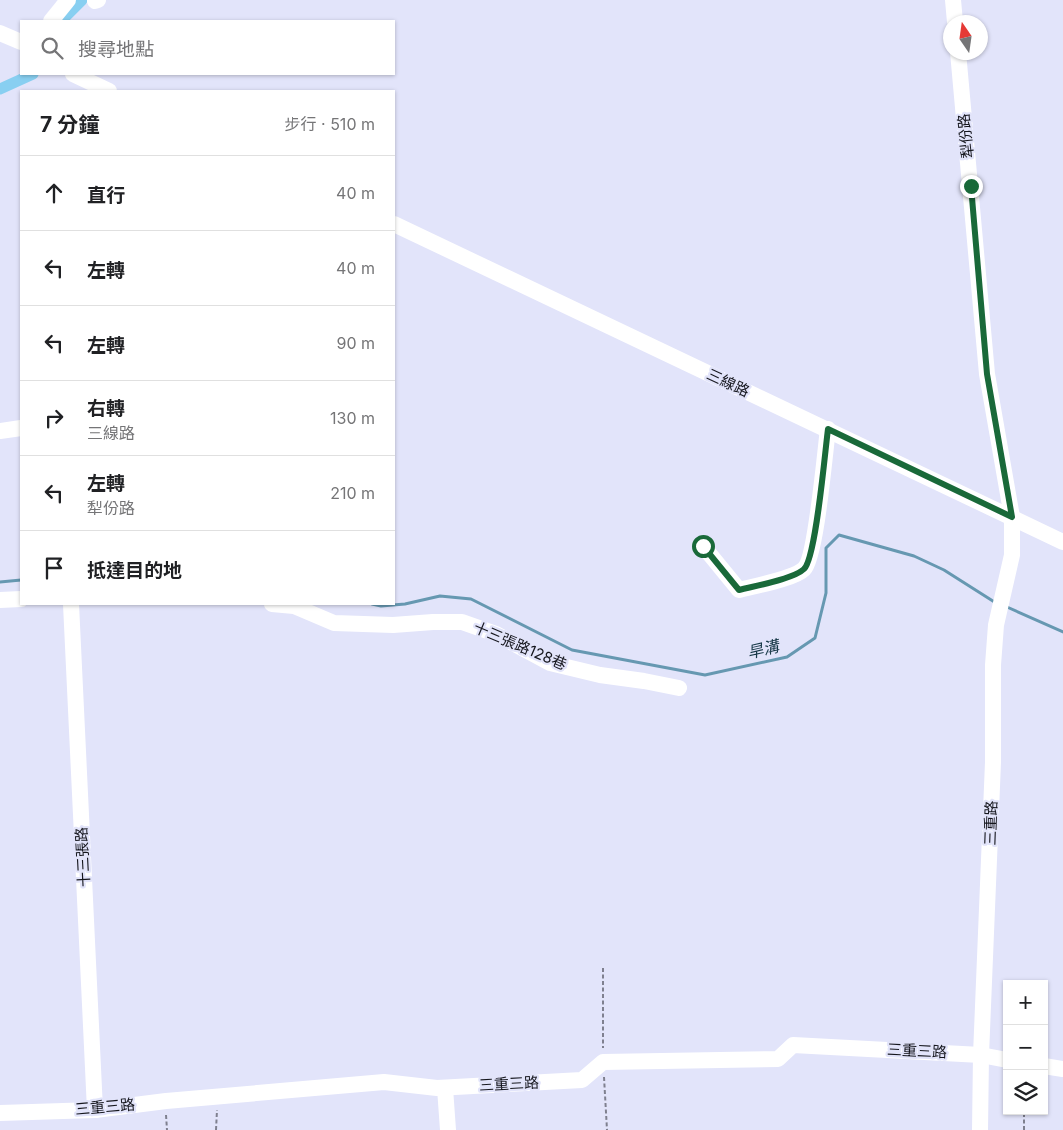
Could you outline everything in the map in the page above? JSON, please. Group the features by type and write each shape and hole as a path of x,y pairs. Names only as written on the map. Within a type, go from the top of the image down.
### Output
{"street":[{"path":"52,20 68,0"},
{"path":"952,0 954,15"},
{"path":"0,33 20,42"},
{"name":"犁份路","path":"959,60 987,374 1012,517"},
{"path":"79,82 106,90"},
{"name":"三線路","path":"395,224 1063,542"},
{"path":"0,431 20,428"},
{"path":"703,546 739,590 794,575 805,568 813,547 828,429"},
{"name":"三重路","path":"980,1130 981,1055 993,762 993,665 996,625 1012,554 1012,517"},
{"path":"0,600 20,599"},
{"name":"十三張路","path":"71,605 94,1110"},
{"name":"十三張路128巷","path":"283,605 294,606 334,623 393,625 462,622 496,634 550,663 600,675 679,688"},
{"name":"三重三路","path":"0,1112 94,1110 218,1096 384,1082 445,1088 582,1080 603,1062 778,1059 793,1045 981,1055 1003,1059"},
{"path":"1048,1067 1063,1069"},
{"path":"445,1088 448,1130"}],"path":[{"path":"603,968 603,1062 607,1130"},
{"path":"216,1130 218,1096"},
{"path":"1024,1115 1024,1130"}],"waterway":[{"path":"62,20 82,0"},
{"path":"0,89 31,75"},
{"name":"旱溝","path":"395,605 440,596 471,599 572,650 705,675 787,657 815,638 826,593 826,548 839,535 914,556 944,570 996,603"},
{"name":"旱溝","path":"0,582 20,580"},
{"name":"旱溝","path":"376,605 393,605"},
{"name":"旱溝","path":"1007,607 1063,632"}],"route":[{"path":"703,546 739,590 794,575 805,568 813,547 828,429 1012,517 987,374 971,186"}]}
